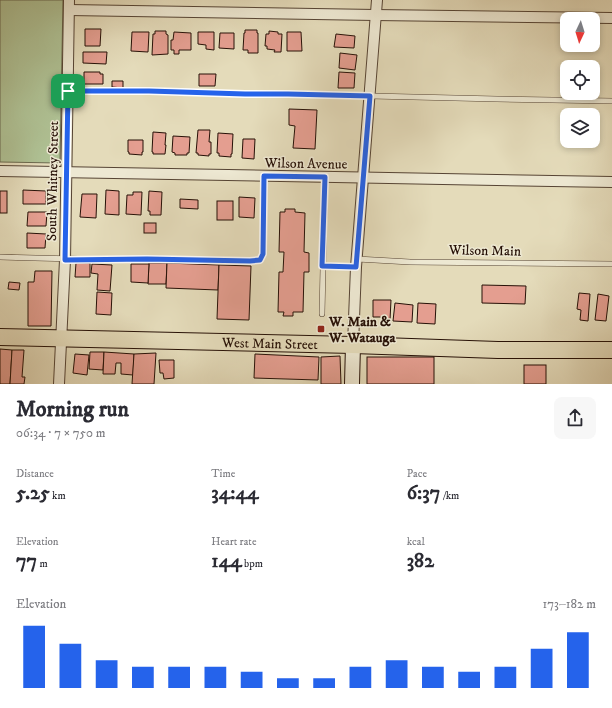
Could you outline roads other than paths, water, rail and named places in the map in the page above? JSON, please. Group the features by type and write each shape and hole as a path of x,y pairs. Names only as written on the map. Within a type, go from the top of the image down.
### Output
{"main road":[{"name":"West Main Street","path":"0,337 353,345 498,350 612,350"},
{"path":"352,384 353,345"}],"street":[{"path":"353,345 357,263 377,0"},
{"path":"69,5 376,16 612,18"},
{"name":"South Whitney Street","path":"59,384 65,260 69,5"},
{"name":"Wilson Avenue","path":"0,171 612,182"}],"lane":[{"path":"68,91 149,91 612,101"},
{"path":"0,257 65,260 260,260 263,254 264,176"},
{"path":"322,314 325,177"},
{"name":"Wilson Main","path":"322,266 357,263 410,262 612,264"}],"place":[{"name":"W. Main & W. Watauga","path":"321,329"}]}
